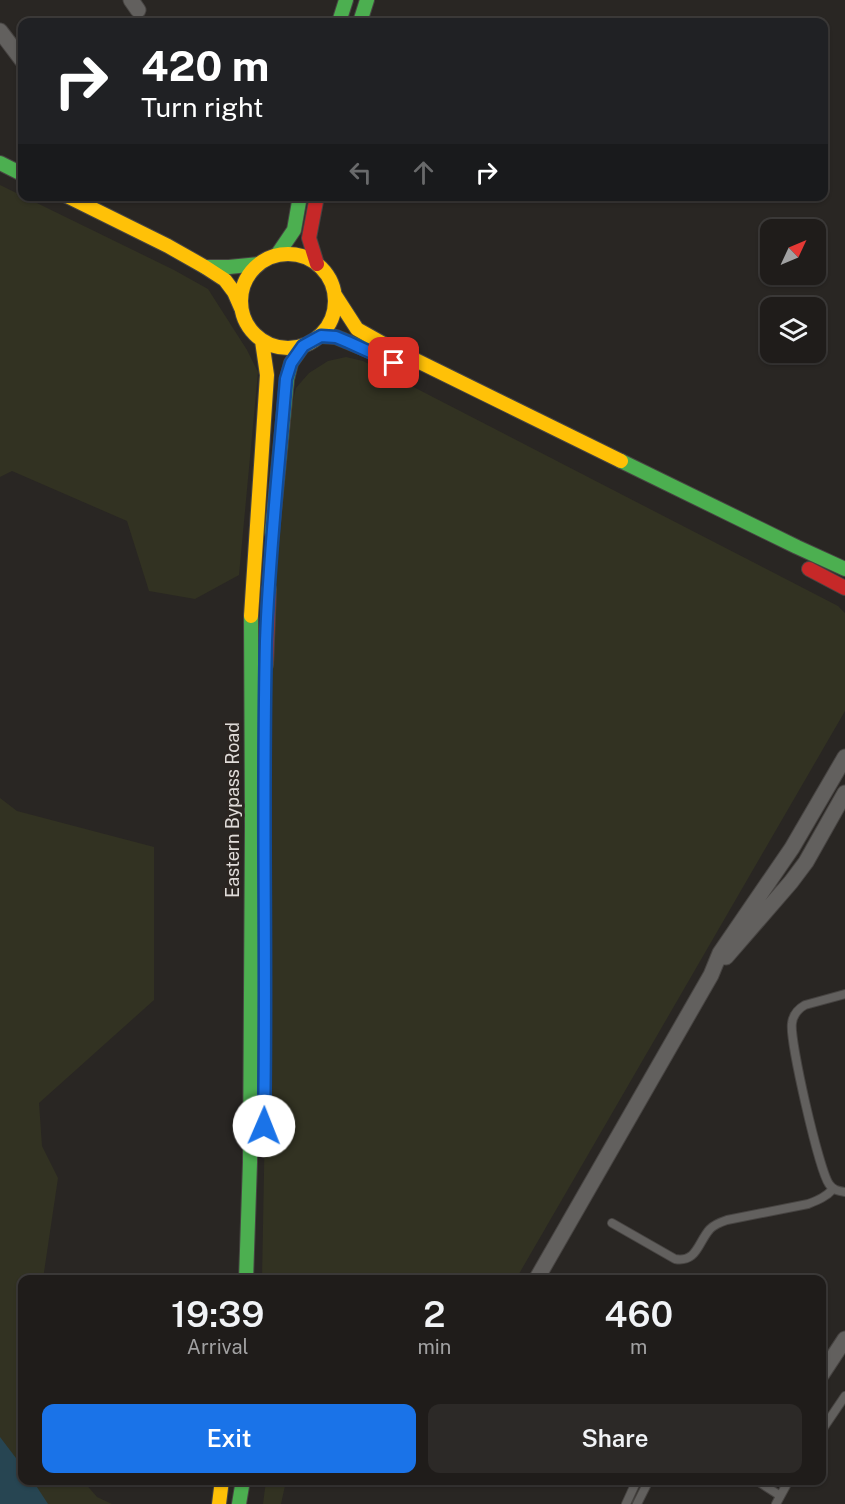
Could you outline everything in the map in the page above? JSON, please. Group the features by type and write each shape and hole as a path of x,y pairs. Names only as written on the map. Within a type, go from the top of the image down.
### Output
{"main road":[{"path":"340,18 346,0"},
{"path":"361,18 367,0"},
{"path":"0,163 18,172"},
{"path":"80,201 96,207 168,246 225,280 234,292 241,308"},
{"path":"277,255 294,230 299,201"},
{"path":"315,201 309,238 317,264"},
{"path":"335,295 333,317 321,336 303,346 291,349 279,348 262,341 248,327 242,315 242,287 248,274 264,260 277,255 298,255 322,269 331,281 335,295 357,329 389,347 845,569"},
{"path":"205,267 258,264"},
{"path":"321,336 336,337 365,349 456,395"},
{"name":"Eastern Bypass Road","path":"246,1275 250,1161 252,838 250,629 267,375 262,341"},
{"path":"272,543 286,379 291,363 303,346"},
{"path":"799,564 845,588"},
{"path":"266,675 269,576"},
{"name":"Eastern Bypass Road","path":"265,723 265,850"},
{"path":"259,1275 264,1126"},
{"path":"219,1504 221,1485"},
{"path":"239,1504 242,1485"}],"street":[{"path":"0,31 18,55"},
{"path":"539,1275 711,975 720,953 792,848 845,757"},
{"path":"711,975 806,862 845,793"},
{"path":"826,1368 845,1339"}],"lane":[{"path":"845,994 800,1008 795,1014 791,1029 796,1060 825,1176 833,1189 845,1192"},
{"path":"612,1223 675,1259 683,1260 690,1258 705,1235 717,1224 808,1204 821,1200 833,1189"},
{"path":"826,1424 845,1396"},
{"path":"626,1504 635,1485"},
{"path":"637,1504 646,1485"},
{"path":"764,1485 779,1495"},
{"path":"776,1504 786,1485"}],"green space":[{"path":"0,185 18,194 18,201 33,201 208,289 247,350 258,372 239,575 195,599 149,591 127,521 12,471 0,477"},
{"path":"346,357 363,361 838,606 845,613 845,711 518,1275 262,1275 268,959 265,715 284,438 296,388 309,373 328,361"},
{"path":"0,798 17,811 154,847 154,1000 39,1103 42,1146 58,1178 44,1275 18,1275 18,1485 86,1485 97,1497 112,1504 19,1504 0,1479"},
{"path":"265,1485 285,1485 281,1504 263,1504"}],"water":[{"path":"0,1437 18,1461 18,1485 36,1485 48,1504 0,1504"}],"traffic: fast":[{"path":"340,18 346,0"},
{"path":"361,18 367,0"},
{"path":"0,163 18,172"},
{"path":"277,255 294,230 299,201"},
{"path":"205,267 258,264"},
{"path":"321,336 336,337 375,353"},
{"path":"272,533 287,379 291,363 303,346"},
{"path":"621,461 845,569"},
{"path":"246,1275 250,1162 251,616"},
{"path":"239,1504 242,1485"}],"traffic: slow":[{"path":"77,201 168,246 225,280 234,292 241,308"},
{"path":"288,254 306,257 322,267 332,283 335,301 332,319 322,335 306,345 288,348 270,345 254,335 244,319 241,301 244,283 254,267 270,257 288,254"},
{"path":"335,295 357,329 621,461"},
{"path":"251,616 267,375 262,341"},
{"path":"219,1504 221,1485"}],"traffic: jam":[{"path":"316,201 309,238 317,264"},
{"path":"809,569 845,588"},
{"path":"266,665 269,589"}],"route":[{"path":"264,1126 266,640 270,554 286,379 291,363 303,346 321,336 336,337 394,363"}]}
